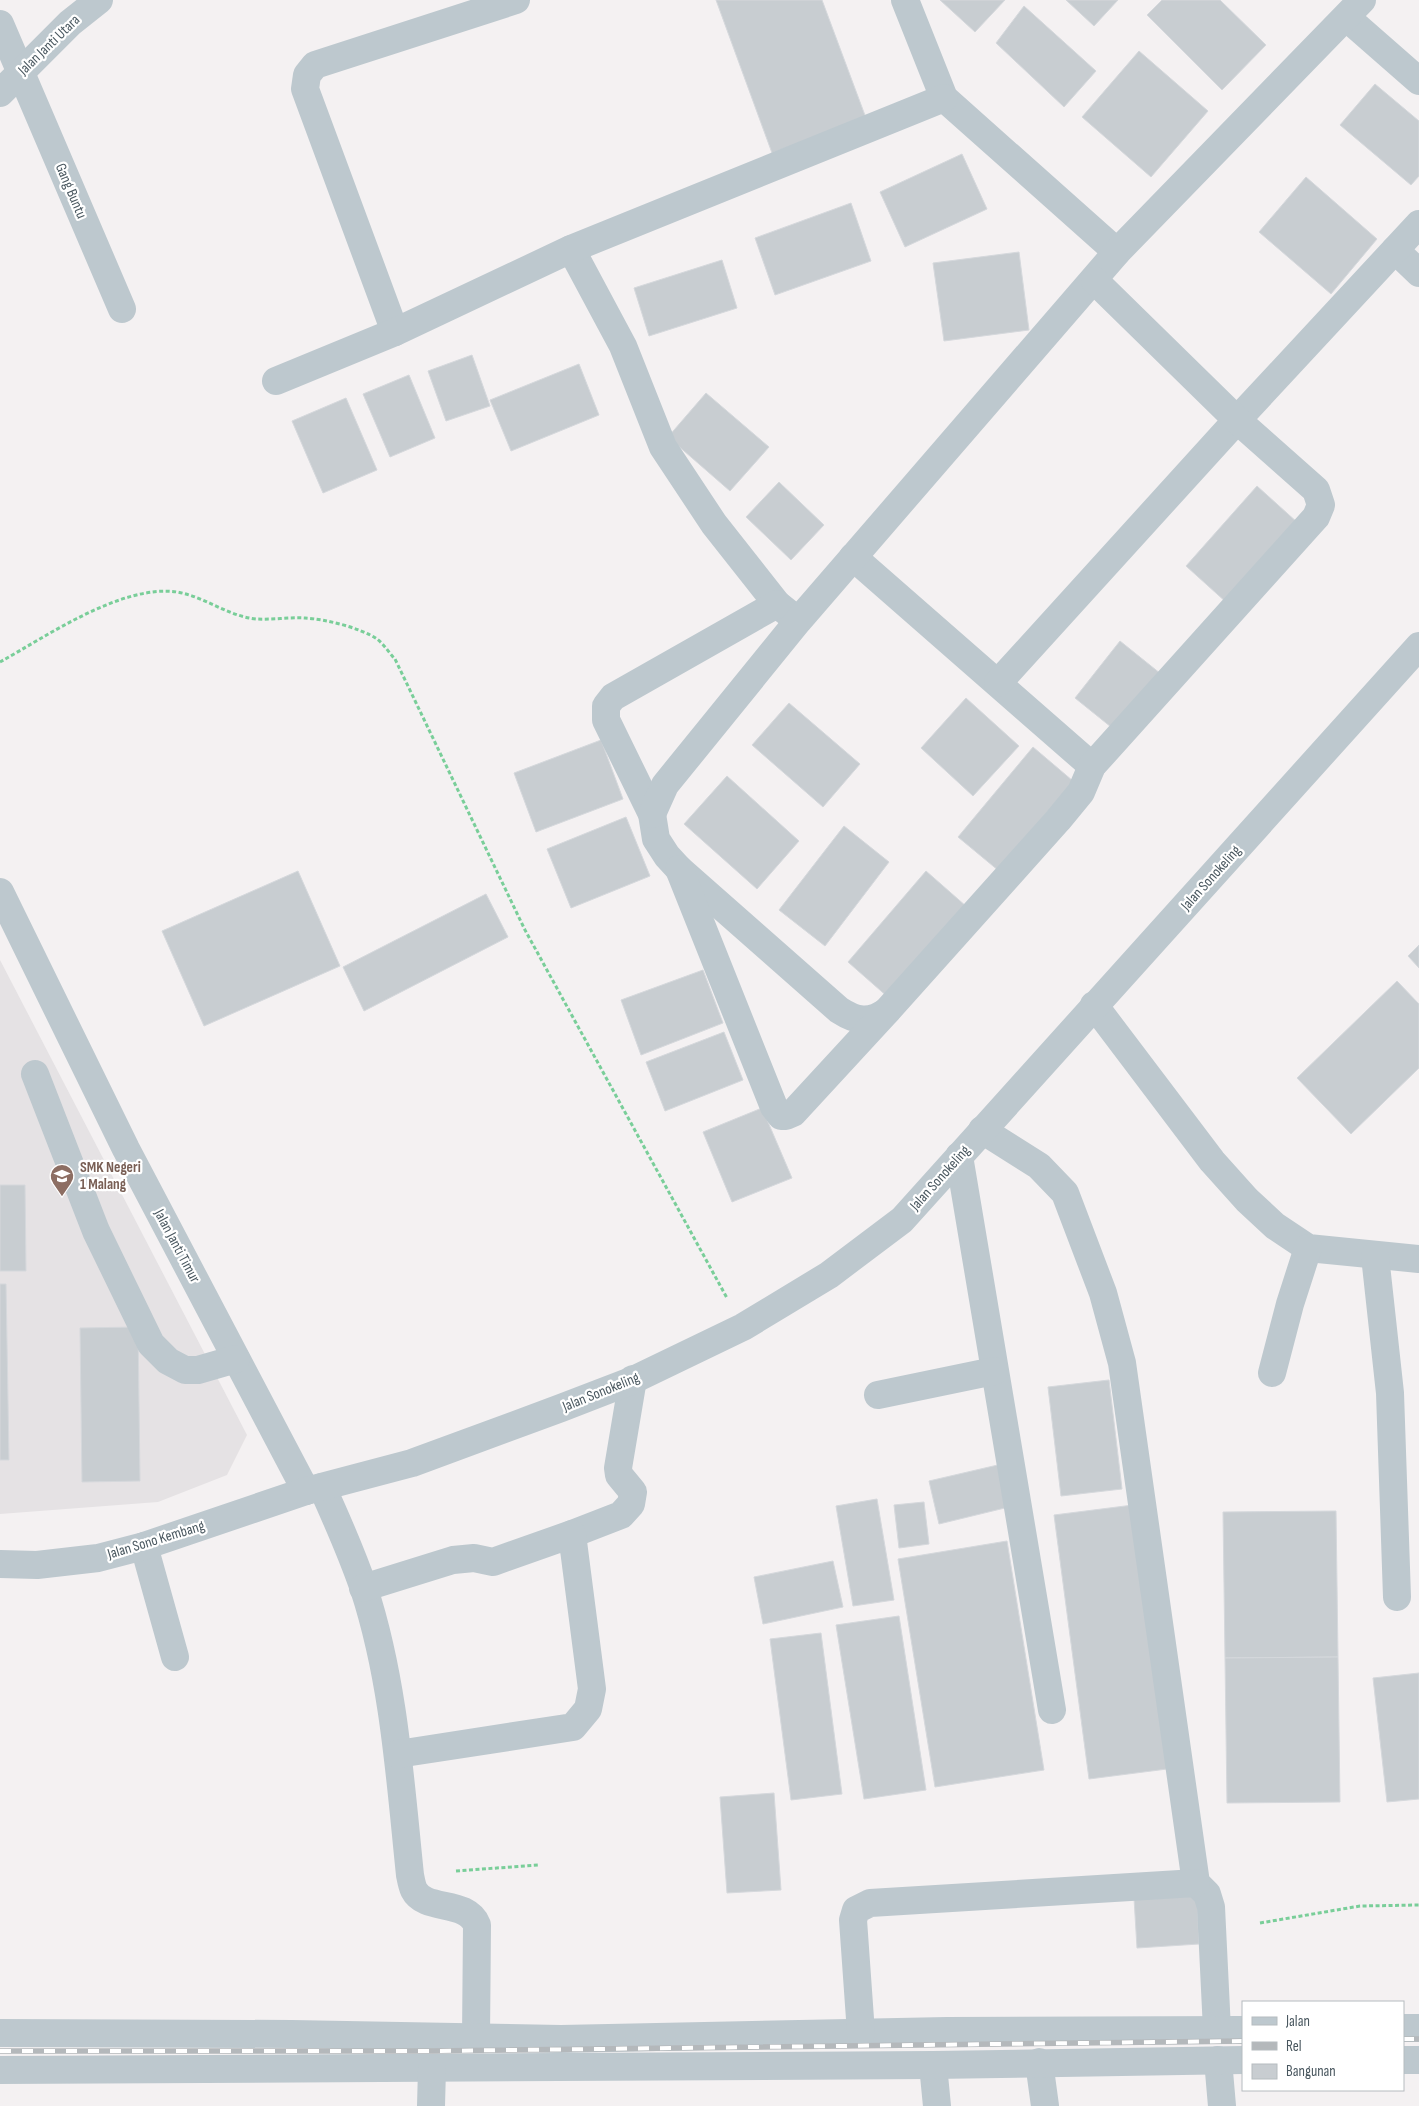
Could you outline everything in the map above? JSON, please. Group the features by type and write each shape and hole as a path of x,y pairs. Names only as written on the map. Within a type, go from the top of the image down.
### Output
{"street":[{"name":"Jalan Janti Utara","path":"0,92 20,73 66,11 99,0"},
{"path":"395,332 305,89 307,75 315,65 516,0"},
{"path":"905,0 944,98 1117,252"},
{"path":"652,814 665,785 798,621 1094,281 1117,252 1354,9 1419,81"},
{"name":"Gang Buntu","path":"0,24 122,309"},
{"path":"276,381 395,332 571,250 944,98"},
{"path":"998,684 1237,420 1419,224"},
{"path":"571,250 623,346 663,447 714,524 777,604 798,621"},
{"path":"1395,250 1419,272"},
{"path":"679,870 774,1107 781,1116 793,1113 888,1011 1075,800 1092,766 1316,517 1321,504 1316,490 1237,420 1094,281"},
{"path":"853,557 1092,766"},
{"path":"777,604 613,697 606,706 606,720 652,814 656,839 679,870 839,1010 854,1019 879,1017 888,1011"},
{"name":"Jalan Sonokeling","path":"314,1489 412,1463 633,1379 743,1327 829,1275 902,1220 1419,646"},
{"name":"Jalan Janti Timur","path":"0,892 122,1140 236,1359 314,1489 364,1588 393,1716 410,1875"},
{"path":"1094,1005 1212,1161 1247,1200 1275,1226 1308,1248 1419,1259"},
{"path":"35,1074 96,1231 151,1344 168,1361 185,1370 198,1370 236,1359"},
{"path":"0,2033 292,2034 561,2039 861,2033 1230,2030 1211,1906 1207,1894 1196,1883 1122,1363 1103,1293 1065,1192 1039,1166 982,1130"},
{"path":"959,1156 1052,1710"},
{"path":"1272,1373 1290,1304 1308,1248"},
{"path":"1375,1256 1390,1393 1397,1597"},
{"path":"878,1395 994,1371"},
{"path":"364,1588 453,1560 474,1558 493,1562 621,1515 631,1504 633,1492 619,1475 618,1468 633,1379"},
{"name":"Jalan Sono Kembang","path":"0,1564 37,1564 98,1558 144,1546 314,1489"},
{"path":"398,1754 573,1727 588,1709 592,1689 572,1534"},
{"path":"144,1546 175,1656"},
{"path":"410,1875 414,1890 419,1896 474,1916 477,1926 476,2038"},
{"path":"861,2033 852,1920 856,1910 870,1903 1196,1883"},
{"path":"1404,2028 1419,2028"},
{"path":"0,2070 933,2065 1230,2060 1222,2106"},
{"path":"1404,2060 1419,2060"},
{"path":"1039,2062 1045,2106"},
{"path":"933,2065 937,2106"},
{"path":"431,2106 432,2069"}],"path":[{"path":"0,662 79,616 118,601 150,594 176,592 200,597 230,614 256,619 307,618 357,629 378,640 394,659 525,930 743,1327"},
{"path":"410,1875 538,1865"},
{"path":"1260,1923 1360,1906 1419,1905"}],"shaded area":[{"name":"SMK Negeri 1 Malang","path":"0,960 247,1435 227,1475 158,1502 0,1514"}],"building":[{"path":"716,0 822,0 866,118 772,153"},
{"path":"940,0 1005,0 975,32"},
{"path":"1066,0 1118,0 1094,26"},
{"path":"1162,0 1220,0 1266,45 1222,90 1147,15"},
{"path":"1024,6 1096,71 1064,107 996,43"},
{"path":"1139,51 1208,111 1151,177 1082,117"},
{"path":"1375,84 1419,121 1419,176 1411,185 1340,125"},
{"path":"962,154 987,209 905,247 880,192"},
{"path":"1306,177 1377,239 1331,294 1259,232"},
{"path":"851,203 871,261 775,295 755,238"},
{"path":"1019,252 1029,330 944,341 933,263"},
{"path":"722,260 737,308 649,336 634,288"},
{"path":"472,355 490,406 446,421 428,371"},
{"path":"579,364 599,415 511,451 490,400"},
{"path":"409,375 435,438 390,457 363,394"},
{"path":"706,393 769,447 730,491 668,437"},
{"path":"346,398 377,470 323,493 292,421"},
{"path":"779,482 824,525 791,560 746,517"},
{"path":"1257,486 1298,523 1227,603 1186,566"},
{"path":"1120,641 1161,674 1116,731 1075,698"},
{"path":"966,698 1019,746 973,796 921,748"},
{"path":"789,703 860,764 823,807 752,745"},
{"path":"601,740 623,799 536,832 514,773"},
{"path":"1033,747 1073,781 999,871 958,837"},
{"path":"727,776 799,841 757,889 684,824"},
{"path":"626,817 650,876 571,908 547,849"},
{"path":"844,826 889,862 825,946 779,910"},
{"path":"298,871 340,966 204,1026 162,931"},
{"path":"926,871 967,907 889,998 848,962"},
{"path":"486,894 508,937 364,1011 343,967"},
{"path":"1419,945 1419,968 1408,956"},
{"path":"703,970 723,1023 641,1055 621,1000"},
{"path":"1397,981 1419,1004 1419,1068 1351,1134 1297,1078"},
{"path":"724,1032 743,1080 665,1111 646,1062"},
{"path":"762,1108 792,1178 732,1202 703,1132"},
{"path":"0,1185 25,1185 26,1271 0,1271"},
{"path":"0,1284 6,1284 9,1460 0,1460"},
{"path":"138,1327 140,1481 82,1482 80,1328"},
{"path":"1109,1380 1122,1489 1061,1496 1048,1387"},
{"path":"1002,1464 1013,1506 939,1524 929,1481"},
{"path":"877,1499 894,1600 853,1606 836,1506"},
{"path":"924,1502 929,1544 899,1548 894,1505"},
{"path":"1133,1505 1167,1769 1089,1779 1054,1515"},
{"path":"1336,1511 1338,1657 1225,1658 1223,1512"},
{"path":"1007,1541 1044,1770 935,1787 898,1559"},
{"path":"833,1561 843,1607 763,1624 754,1577"},
{"path":"899,1616 926,1790 864,1799 836,1625"},
{"path":"821,1633 842,1794 791,1800 770,1639"},
{"path":"1338,1657 1340,1802 1227,1803 1225,1658"},
{"path":"1419,1673 1419,1799 1387,1802 1373,1678"},
{"path":"774,1793 781,1890 727,1893 720,1797"},
{"path":"1197,1894 1199,1944 1137,1948 1134,1898"}],"railway":[{"path":"1404,2039 1419,2039"},
{"path":"0,2051 433,2051 1242,2041"}],"place":[{"name":"SMK Negeri 1 Malang","path":"62,1197"}]}
